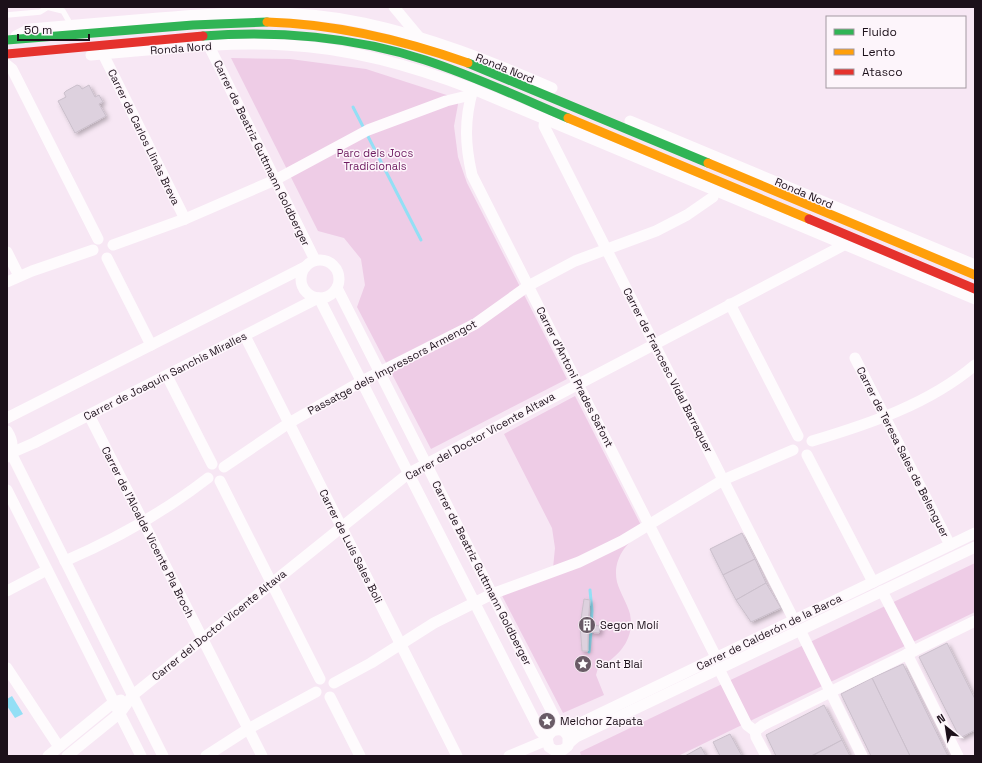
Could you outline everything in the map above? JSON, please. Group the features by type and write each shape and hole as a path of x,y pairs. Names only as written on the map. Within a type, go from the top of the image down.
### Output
{"main road":[{"name":"Ronda Nord","path":"7,40 205,23 246,22 324,26 363,32 428,48 490,71 975,275"},
{"name":"Ronda Nord","path":"7,54 246,34 324,38 424,60 485,83 975,289"}],"street":[{"path":"394,7 419,37"},
{"name":"Ronda Nord","path":"7,40 30,29 203,14 245,12 283,13 363,22 419,37 494,63 975,265"},
{"name":"Ronda Nord","path":"36,51 52,58 209,46 285,45 362,54 421,70 975,299"},
{"name":"Carrer de Beatriz Guttmann Goldberger","path":"209,46 315,260"},
{"name":"Carrer de Carlos Llinàs Breva","path":"104,54 183,215"},
{"path":"10,67 98,239"},
{"path":"112,245 183,215 275,180 366,131 472,92"},
{"name":"Carrer d'Antoni Prades Safont","path":"472,92 465,122 466,150 472,175 716,657"},
{"name":"Carrer de Francesc Vidal Barraquer","path":"545,120 544,126 794,620"},
{"name":"Passatge dels Impressors Armengot","path":"224,467 289,423 362,381 475,324 528,286 575,261 656,231 687,215 712,196"},
{"path":"106,238 112,245 112,252 107,258 98,258 92,250 93,244 98,239 106,238"},
{"name":"Carrer del Doctor Vicente Altava","path":"67,756 120,713 133,695 409,473 578,383 844,245"},
{"path":"7,282 19,276 92,250"},
{"path":"7,252 19,276"},
{"path":"107,258 151,345"},
{"path":"7,418 305,267 315,260 326,261 335,267 339,277 337,288 330,295 319,298 306,292 301,280 305,267"},
{"name":"Carrer de Beatriz Guttmann Goldberger","path":"337,288 492,594 563,730"},
{"name":"Carrer de Beatriz Guttmann Goldberger","path":"319,298 540,731 547,739"},
{"name":"Carrer de Joaquín Sanchis Miralles","path":"10,454 319,298"},
{"path":"730,304 798,436"},
{"name":"Carrer de Luís Sales Boli","path":"245,336 457,756"},
{"name":"Carrer de Teresa Sales de Belenguer","path":"856,358 950,545"},
{"path":"812,441 850,430 933,394 975,365"},
{"path":"167,376 212,464"},
{"name":"Carrer de l'Alcalde Vicente Pla Broch","path":"89,415 262,756"},
{"path":"7,431 13,440 10,454 164,756"},
{"path":"798,436 807,436 812,441 813,448 807,455 798,455 793,450 792,442 798,436"},
{"path":"334,683 370,663 434,622 492,594 579,562 622,541 723,480 793,450"},
{"path":"807,455 872,582"},
{"path":"218,463 224,467 225,475 220,482 214,482 208,478 206,470 212,464 218,463"},
{"path":"65,561 97,547 143,522 182,498 208,478"},
{"path":"220,482 320,679"},
{"path":"7,490 141,756"},
{"name":"Carrer de Calderón de la Barca","path":"563,730 975,533"},
{"name":"Carrer de Calderón de la Barca","path":"568,748 576,738 975,547"},
{"path":"7,592 47,570"},
{"path":"882,591 958,756"},
{"path":"755,731 763,725 975,621"},
{"path":"800,630 862,756"},
{"path":"7,668 59,746"},
{"path":"719,669 747,725 755,731 756,737 766,756"},
{"path":"328,678 334,683 335,690 330,697 321,697 316,692 316,684 320,679 328,678"},
{"path":"206,756 248,729 316,692"},
{"name":"Carrer del Doctor Vicente Altava","path":"48,756 114,702 133,695"},
{"path":"330,697 360,756"},
{"path":"543,756 558,753 568,748 568,736 563,730 556,729 550,732 547,739 549,747 558,753"},
{"path":"509,756 547,739"}],"lane":[{"path":"7,15 40,12 47,7 63,12 71,25"}],"green space":[{"name":"Parc dels Jocs Tradicionals","path":"231,58 290,59 366,69 459,99 454,126 458,157 467,183 567,379 431,449 357,307 365,285 361,259 344,238 318,231"},
{"path":"575,396 644,531 637,535 626,546 617,566 617,582 629,610 631,623 628,639 619,653 606,664 598,668 596,675 604,695 563,713 498,588 553,568 555,548 552,528 504,434"},
{"path":"975,563 975,612 678,756 581,756 580,752"}],"water":[{"path":"12,696 23,714 15,718 7,706 7,699"}],"building":[{"path":"77,85 82,89 89,85 95,97 99,95 103,102 99,104 106,116 75,133 58,101 66,97 64,93 66,91"},
{"path":"742,533 755,559 723,575 710,549"},
{"path":"755,559 766,583 736,600 723,575"},
{"path":"766,583 781,608 751,622 736,600"},
{"name":"Segon Molí","path":"584,599 590,600 588,625 601,626 599,633 588,632 588,651 582,651 580,625"},
{"path":"947,643 975,699 975,730 960,738 919,657"},
{"path":"903,664 948,756 910,756 872,678"},
{"path":"872,678 910,756 871,756 841,694"},
{"path":"824,705 842,740 811,756 776,756 766,735"},
{"path":"730,734 742,756 720,756 713,742"},
{"path":"842,740 850,756 814,756 814,755"},
{"path":"701,747 706,756 685,756"}],"waterway":[{"path":"353,107 421,240"},
{"path":"590,590 592,611 591,625"},
{"path":"589,652 591,632"}],"traffic: fast":[{"path":"7,40 193,25 267,22"},
{"path":"203,36 259,34 315,37 398,52 443,66 568,118"},
{"path":"468,63 708,163"}],"traffic: slow":[{"path":"267,22 319,26 394,40 468,63"},
{"path":"568,118 809,219"},
{"path":"708,163 975,275"}],"traffic: jam":[{"path":"7,54 203,36"},
{"path":"809,219 975,289"}],"place":[{"name":"Segon Molí","path":"587,625"},
{"name":"Sant Blai","path":"583,664"},
{"name":"Melchor Zapata","path":"547,721"}]}
